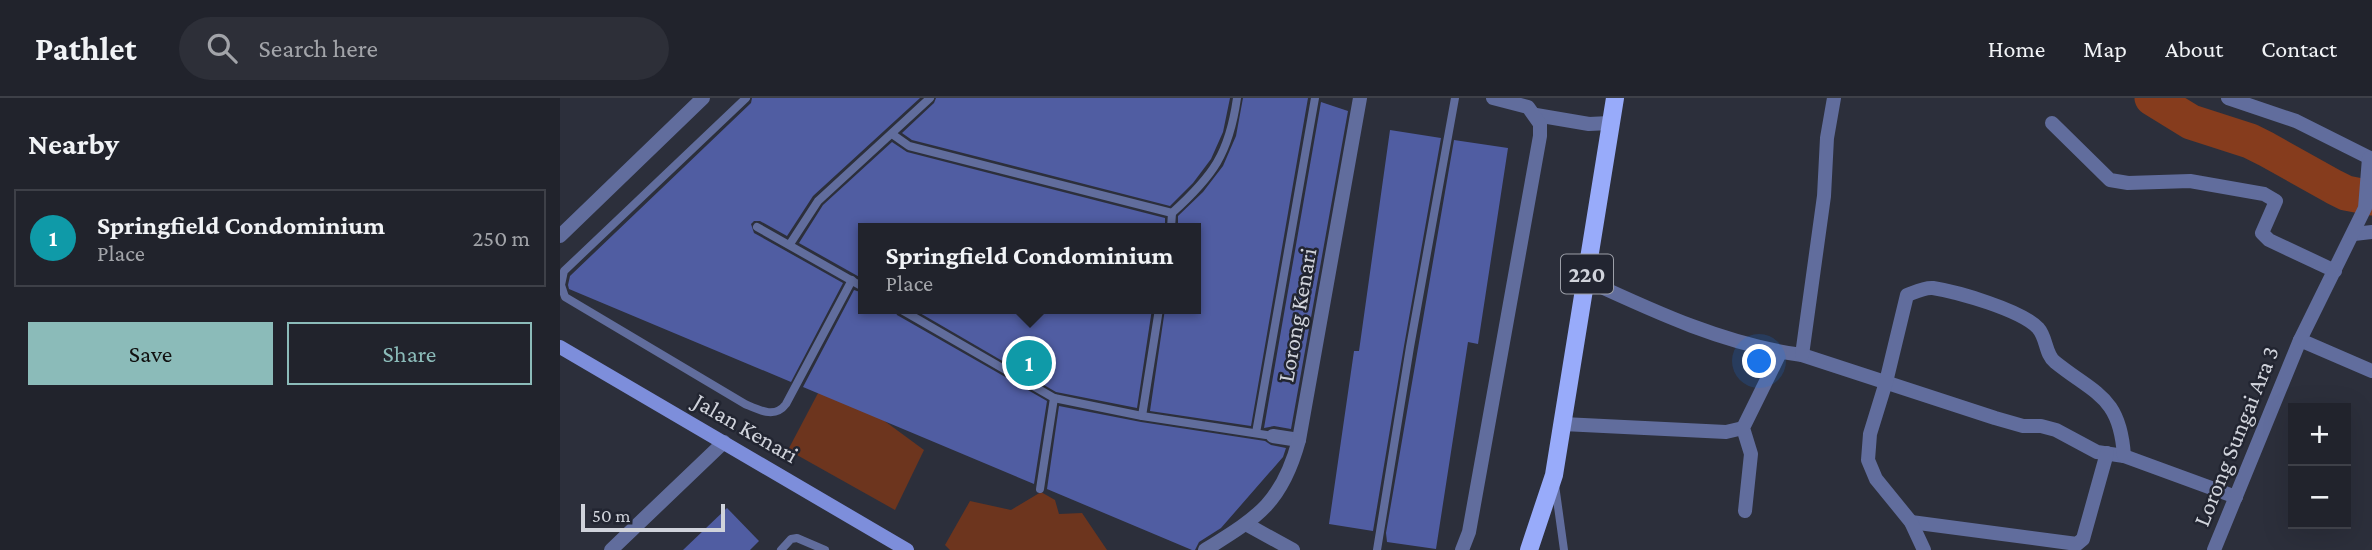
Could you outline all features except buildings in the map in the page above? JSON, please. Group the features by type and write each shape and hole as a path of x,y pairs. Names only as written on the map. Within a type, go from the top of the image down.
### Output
{"main road":[{"name":"220","path":"1529,550 1553,475 1563,424 1615,98"}],"street":[{"path":"560,236 703,98"},
{"name":"Lorong Kenari","path":"1205,550 1267,507 1291,468 1360,98"},
{"path":"1462,550 1469,532 1540,136 1540,124 1528,107 1493,98"},
{"path":"1802,355 1824,196 1827,138 1835,98"},
{"path":"2228,98 2296,121 2370,161"},
{"path":"1536,115 1589,124 1610,123"},
{"path":"2052,123 2110,180 2128,183 2190,181 2264,194 2276,201 2262,233 2269,240 2335,271"},
{"name":"Lorong Sungai Ara 3","path":"2217,549 2300,340 2365,208 2370,161"},
{"path":"2354,234 2372,232"},
{"path":"1586,280 1671,320 1780,353 1802,355 1995,418 2023,426 2041,426 2056,430 2085,447 2124,456 2236,497"},
{"path":"1924,550 1911,522 1876,479 1868,460 1870,434 1886,383 1907,295 1930,288 1999,306 2038,328 2044,336 2052,360 2104,397 2114,409 2120,421 2124,456"},
{"name":"Lorong Sungai Ara 3","path":"2300,340 2372,371"},
{"name":"Jalan Kenari","path":"560,347 907,550"},
{"path":"1745,511 1751,454 1743,428 1780,353"},
{"path":"1563,424 1726,432 1743,428"},
{"path":"1273,436 1298,440"},
{"path":"611,550 724,442"},
{"path":"1911,522 2077,544 2083,540 2107,453"},
{"path":"1246,524 1293,550"}],"lane":[{"path":"746,98 564,271 561,285 565,298 745,404 766,412 775,412 786,404 852,280"},
{"path":"790,244 818,201 930,98"},
{"path":"1171,223 1172,214 1210,175 1223,153 1231,132 1237,98"},
{"path":"1256,433 1315,98"},
{"path":"1377,550 1455,98"},
{"path":"892,134 909,146 1172,214"},
{"path":"757,227 858,284"},
{"path":"909,314 1054,398 1142,416 1273,436"},
{"path":"1142,416 1158,314"},
{"path":"1040,488 1054,398"},
{"path":"1553,475 1564,550"},
{"path":"781,550 797,538 825,550"}],"shaded area":[{"path":"826,378 924,450 895,510 788,450"},
{"path":"1041,492 1055,500 1059,514 1082,513 1107,550 950,550 945,545 970,501 1011,510"}],"waterway":[{"path":"2152,98 2191,122 2250,141 2346,193 2372,198"}],"place":[{"name":"Springfield Condominium","path":"1029,363"}]}
